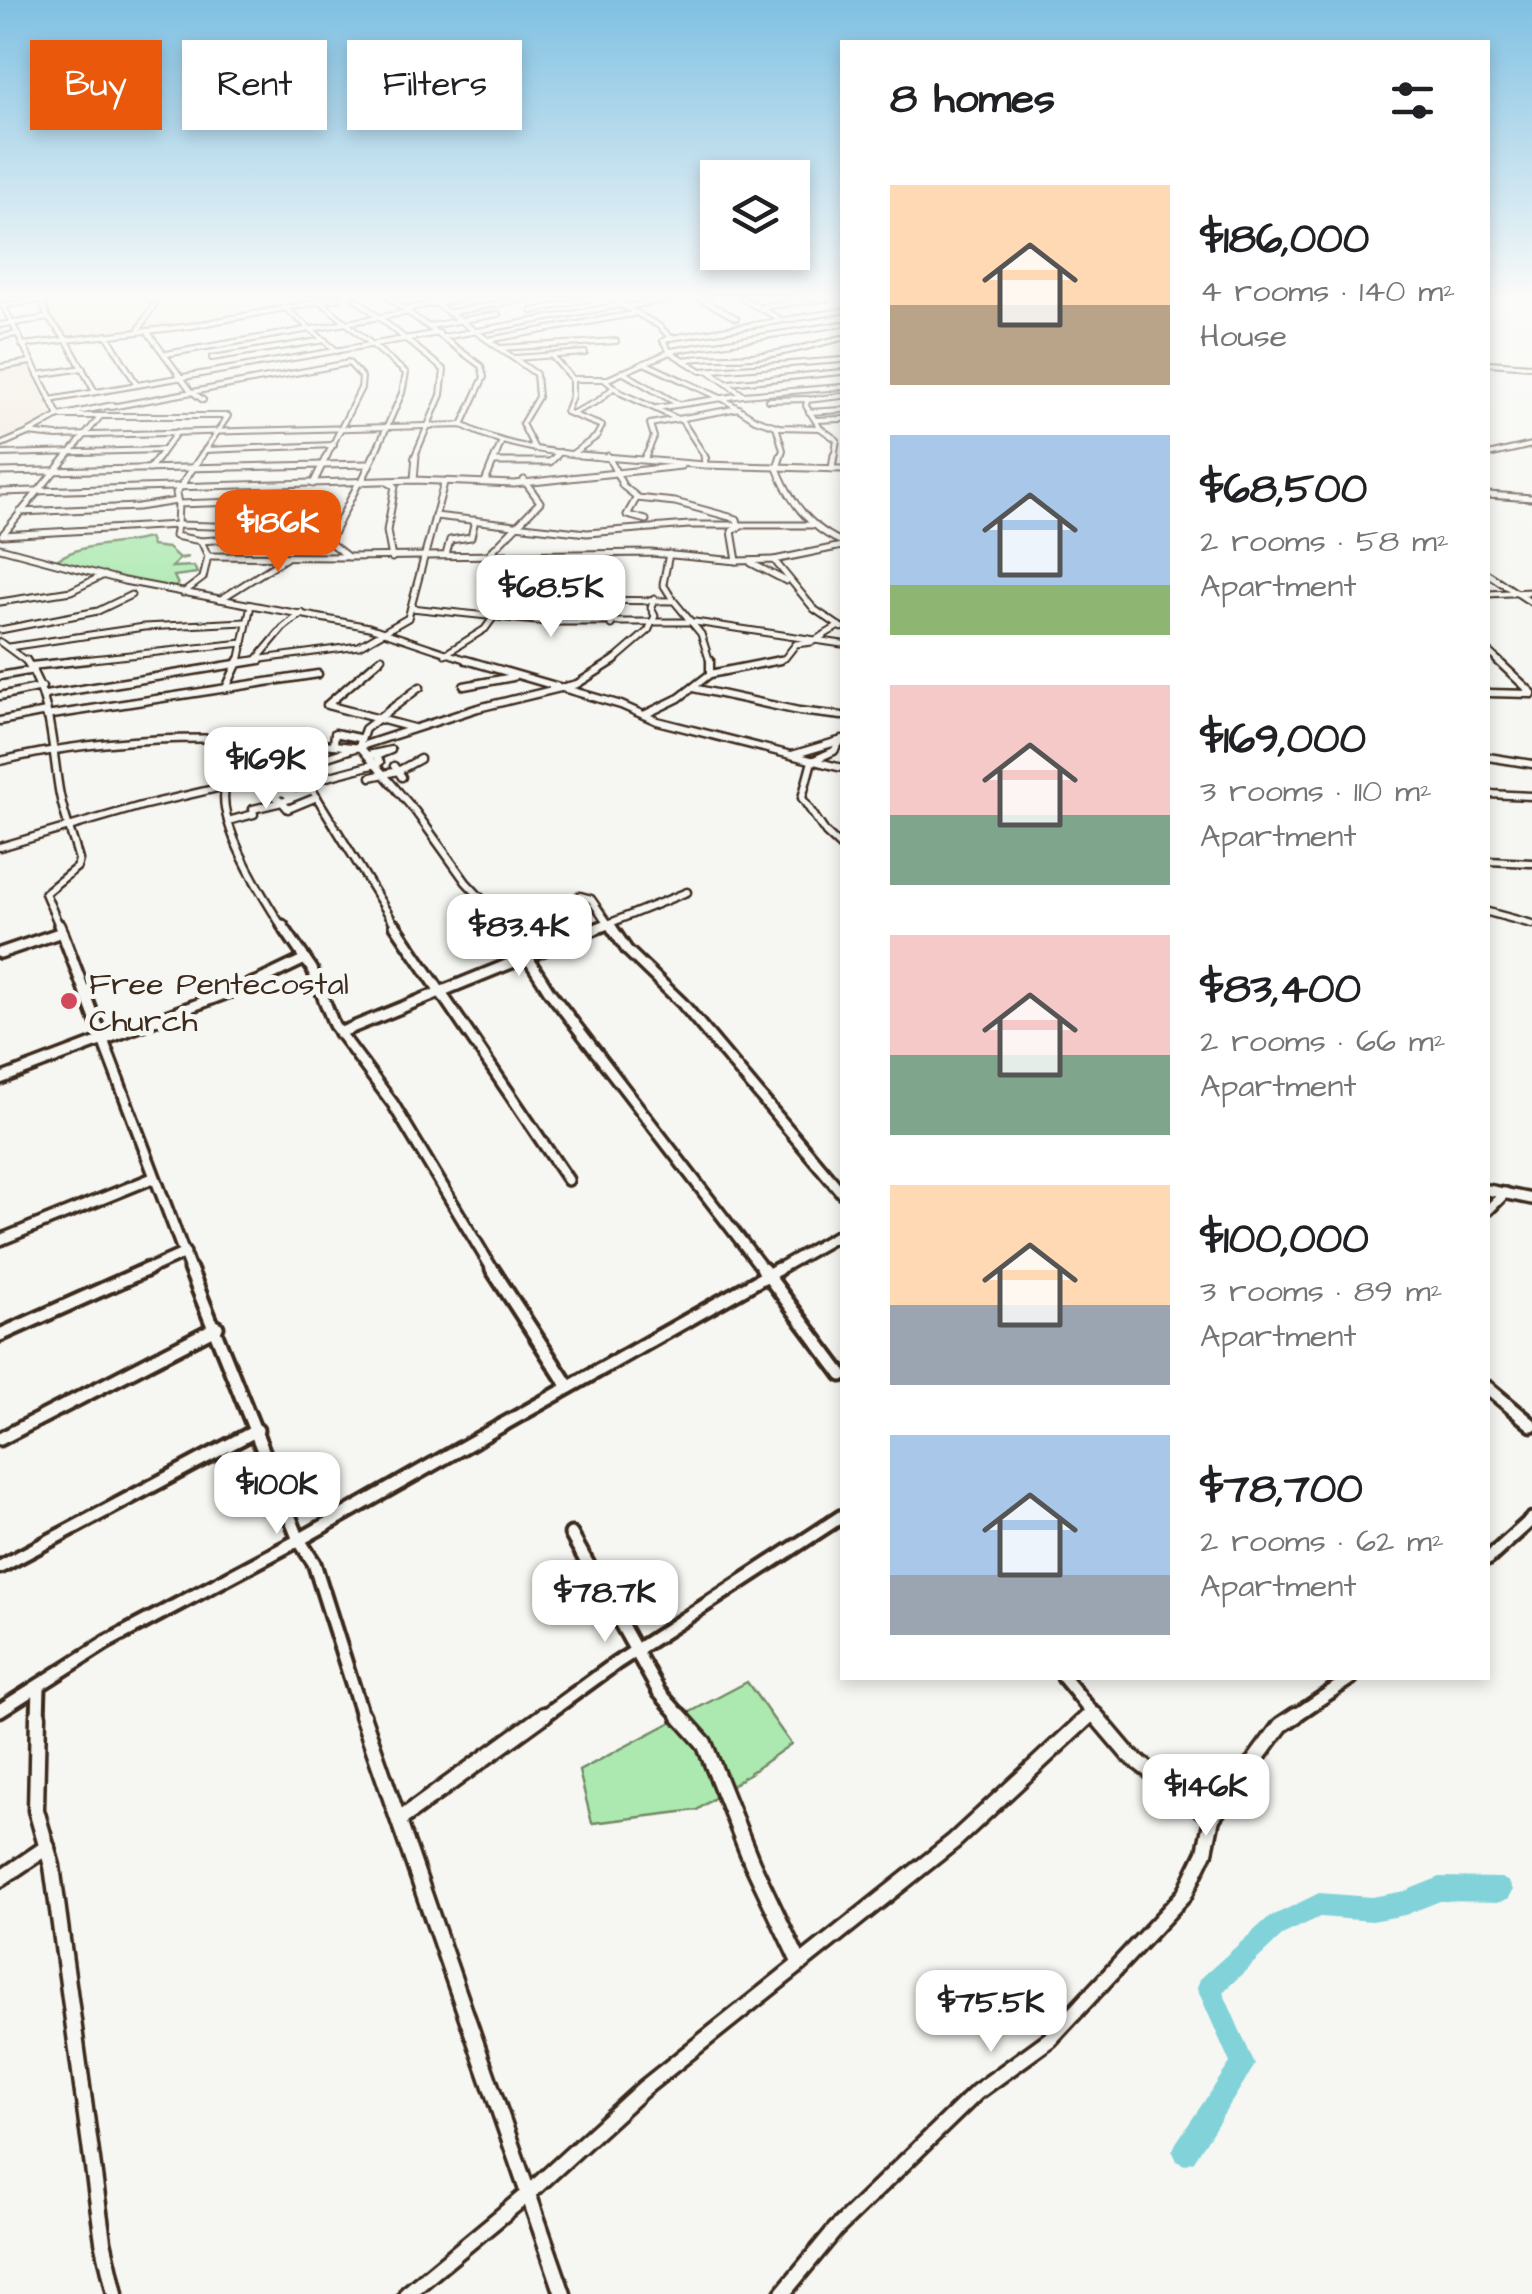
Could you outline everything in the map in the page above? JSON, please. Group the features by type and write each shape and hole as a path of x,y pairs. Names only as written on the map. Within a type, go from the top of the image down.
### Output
{"street":[{"path":"53,405 59,416"},
{"path":"0,445 59,416 113,405"},
{"path":"1,535 113,405"},
{"path":"312,484 353,405"},
{"path":"329,542 396,405"},
{"path":"414,480 413,461 436,405"},
{"path":"462,426 470,405"},
{"path":"534,405 522,424 531,434 535,449"},
{"path":"569,405 566,412 602,426 596,437 574,453"},
{"path":"571,414 588,405"},
{"path":"646,405 676,418 706,458 705,464"},
{"path":"654,409 673,405"},
{"path":"733,405 776,426 820,428 837,438 832,469"},
{"path":"807,405 820,428"},
{"path":"644,459 654,437 650,424 739,408"},
{"path":"810,412 840,410"},
{"path":"59,416 226,415 180,488 176,536 200,541 258,537 329,542 348,557"},
{"path":"816,420 840,419"},
{"path":"28,433 462,426 470,434 535,449 705,464 840,469"},
{"path":"776,426 783,449 777,468 793,499 823,533 840,543"},
{"path":"279,466 294,430"},
{"path":"150,469 177,432"},
{"path":"485,482 502,443"},
{"path":"204,450 334,445"},
{"path":"1490,455 1532,445"},
{"path":"0,454 164,450"},
{"path":"549,479 550,462 561,451"},
{"path":"608,456 623,486 637,498 676,499 693,508 737,519 731,542 737,562"},
{"path":"493,462 550,462"},
{"path":"0,492 414,480 485,482 620,474 695,463"},
{"path":"0,472 369,464"},
{"path":"488,556 540,502 524,480"},
{"path":"386,482 395,486 387,511 387,546 392,558"},
{"path":"0,696 346,648 387,633 408,618 444,483"},
{"path":"1490,495 1532,498"},
{"path":"637,498 627,515 646,520"},
{"path":"20,512 236,502 251,535 258,537"},
{"path":"435,516 618,533 738,524 816,525"},
{"path":"446,555 450,540 472,537 476,520"},
{"path":"1,535 177,525 247,527"},
{"path":"183,593 203,578 208,556 200,541"},
{"path":"208,556 669,554 749,562 840,544"},
{"path":"0,548 183,593 387,633 644,716 840,768"},
{"path":"669,554 662,588 694,622 712,660 710,674"},
{"path":"585,555 581,600 674,600"},
{"path":"219,600 286,558"},
{"path":"774,560 814,609 840,625"},
{"path":"749,562 790,583"},
{"path":"0,602 71,591 104,575"},
{"path":"1490,575 1532,603"},
{"path":"1490,594 1532,592"},
{"path":"0,630 98,611 132,595"},
{"path":"612,625 618,599"},
{"path":"0,847 288,770 414,728 577,684 604,669 648,632 654,600"},
{"path":"227,686 242,662 245,622 251,605"},
{"path":"411,608 493,618 612,625 694,622 778,632 812,642 840,627"},
{"path":"256,660 302,614"},
{"path":"445,654 485,629 493,618"},
{"path":"8,648 144,627 245,622"},
{"path":"0,642 32,668 43,691 59,788 72,825 77,867 45,893 153,1178 217,1328 299,1540 314,1563 563,2294"},
{"path":"0,676 32,668 270,643"},
{"path":"644,716 694,688 710,674 771,664 785,658 796,644 840,644"},
{"path":"1490,653 1532,694"},
{"path":"382,657 327,705 414,728"},
{"path":"1490,660 1498,661"},
{"path":"0,720 318,674"},
{"path":"464,686 516,677"},
{"path":"363,747 378,716 406,701 420,687"},
{"path":"694,688 840,716"},
{"path":"1490,693 1532,694"},
{"path":"0,761 54,748 121,740 238,738 390,748 392,752 376,756 380,762 376,764 312,790 288,808 273,794 283,792"},
{"path":"790,756 840,740"},
{"path":"812,761 834,751 840,742"},
{"path":"363,747 384,781 466,882 508,926 525,956 840,1369"},
{"path":"288,770 294,754 312,752 319,761"},
{"path":"1490,757 1532,764"},
{"path":"371,777 384,781 420,759"},
{"path":"812,761 802,798 840,846"},
{"path":"288,770 293,777 300,775 312,790 439,992 568,1180"},
{"path":"226,785 222,797 228,821 270,906 305,959 339,1033 393,1104 476,1245 568,1386"},
{"path":"1490,794 1532,796"},
{"path":"228,821 282,802"},
{"path":"1490,860 1532,863"},
{"path":"339,1033 686,892"},
{"path":"508,926 580,896 591,899 627,950 682,1003 840,1191"},
{"path":"1490,913 1532,924"},
{"path":"0,953 62,932"},
{"path":"0,1079 212,1000 305,959"},
{"path":"0,1240 153,1178"},
{"path":"1490,1190 1532,1199"},
{"path":"1490,1208 1504,1193"},
{"path":"0,1710 107,1642 299,1540 840,1234"},
{"path":"0,1334 185,1253"},
{"path":"0,1440 217,1328"},
{"path":"1490,1390 1532,1425"},
{"path":"0,1567 257,1430"},
{"path":"400,1820 635,1652 840,1517"},
{"path":"1490,1557 1532,1519"},
{"path":"572,1534 659,1692 704,1743 752,1864 800,1964"},
{"path":"1066,1680 1129,1755 1212,1818"},
{"path":"782,2294 835,2230 977,2092 1050,2038 1161,1921 1184,1895 1205,1852 1212,1818 1280,1725 1348,1680"},
{"path":"38,1688 36,1810 47,1846 115,2294"},
{"path":"407,2294 529,2194 644,2088 954,1840 1091,1714"},
{"path":"0,1879 47,1846"}],"shaded area":[{"path":"0,405 47,405 53,418 0,443"}],"green space":[{"path":"149,538 152,546 168,548 179,558 189,557 179,559 172,567 194,566 197,573 174,576 178,585 169,590 55,561 89,547"},
{"path":"747,1682 791,1744 697,1810 592,1823 579,1771"}],"waterway":[{"path":"1185,2152 1243,2065 1209,1988 1276,1926 1319,1905 1372,1909 1405,1903 1440,1889 1501,1890"}],"place":[{"name":"Free Pentecostal Church","path":"69,1001"}]}
